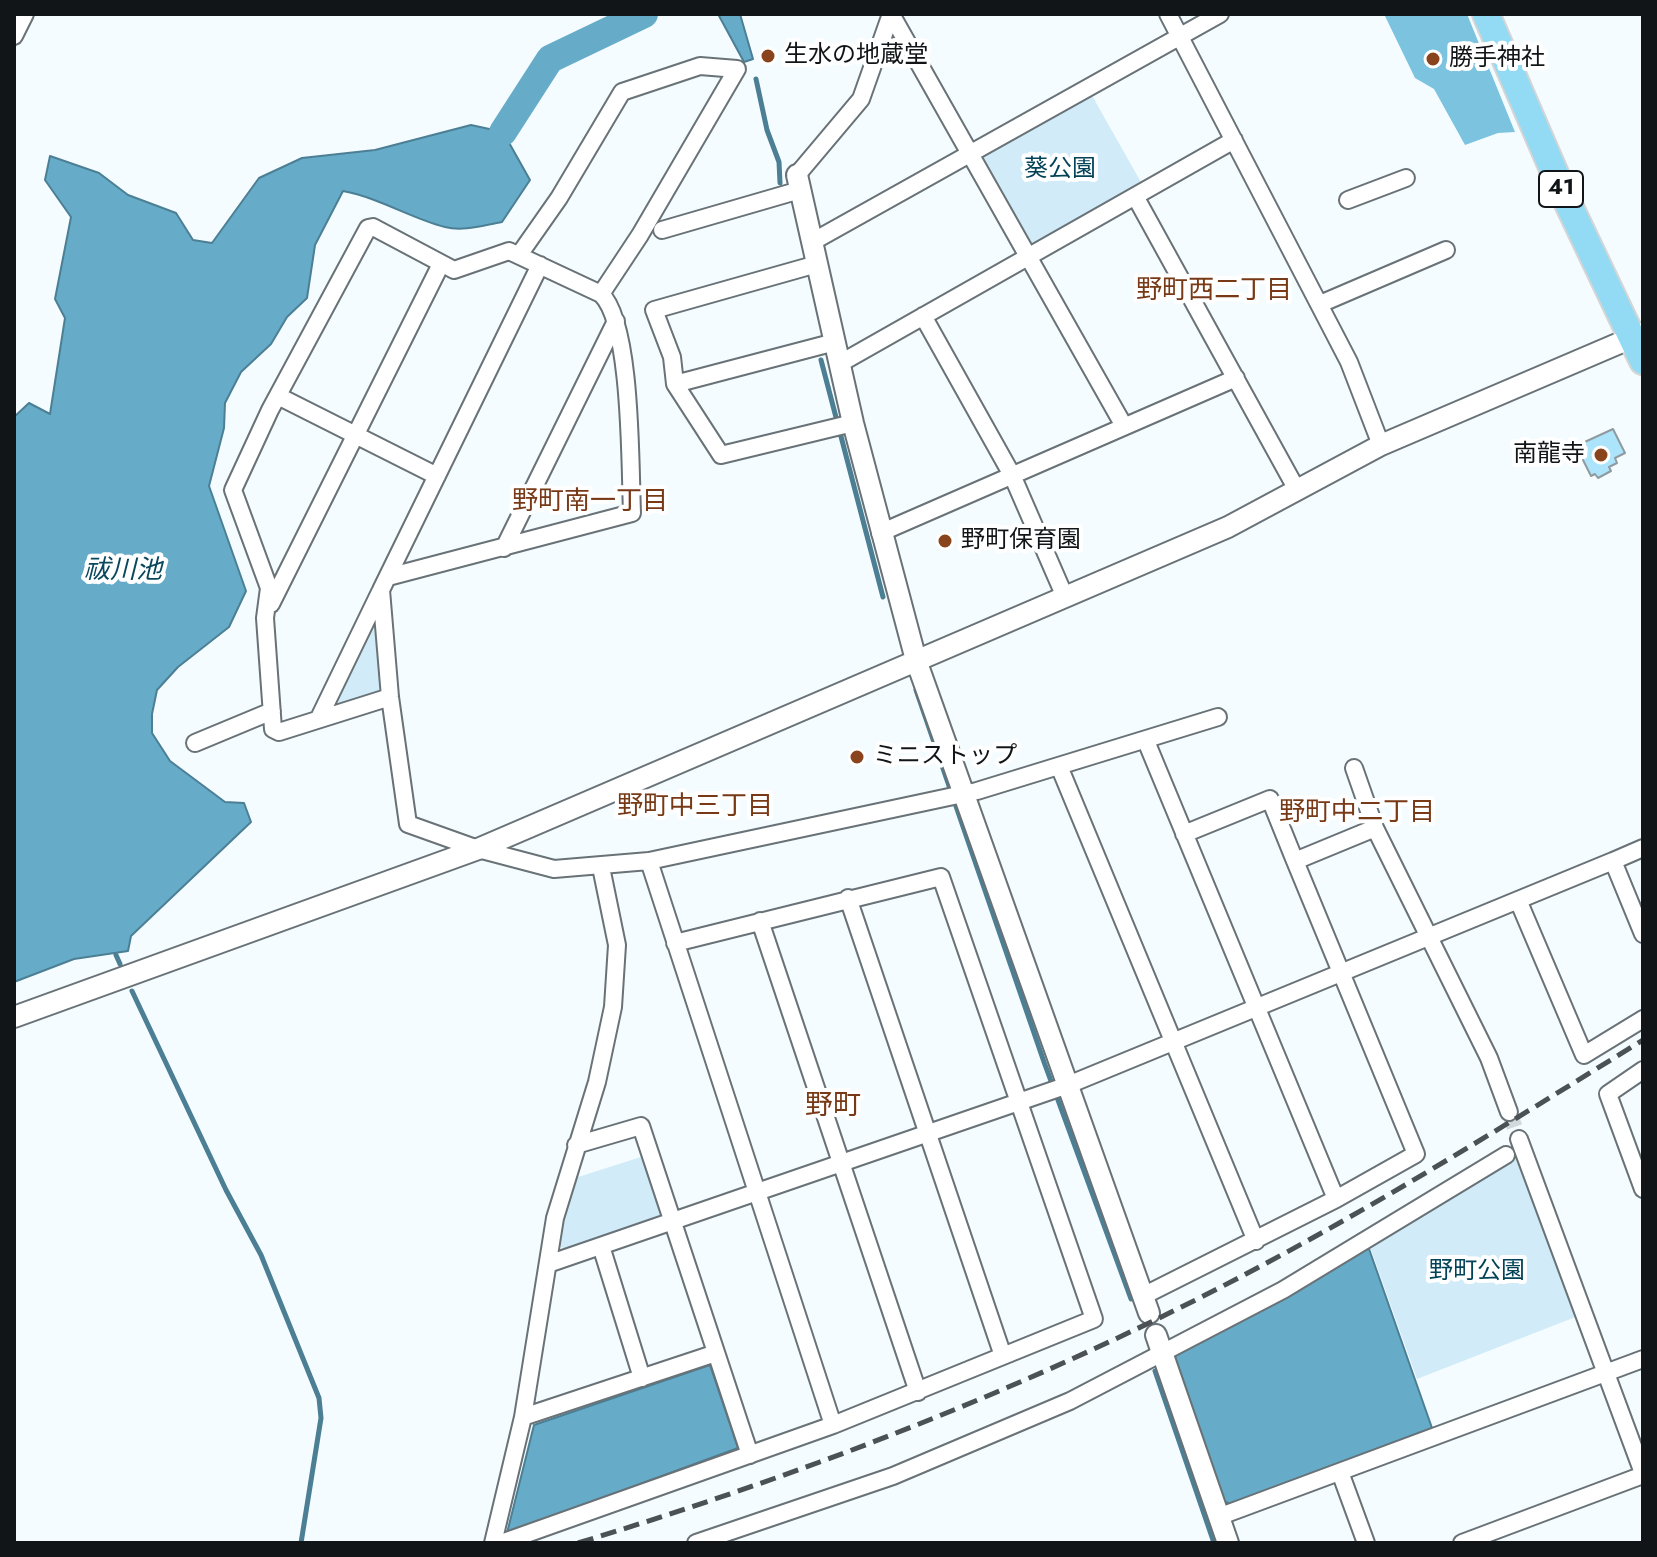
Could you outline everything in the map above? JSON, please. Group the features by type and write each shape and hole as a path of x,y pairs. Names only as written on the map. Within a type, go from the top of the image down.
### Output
{"main road":[{"name":"41","path":"1486,14 1565,197 1639,344"}],"street":[{"path":"14,36 25,14"},
{"path":"891,14 1124,426"},
{"path":"662,230 798,182 861,99 891,14"},
{"path":"1168,14 1349,362 1381,445"},
{"path":"812,242 1220,14"},
{"path":"519,255 559,198 622,92 700,66 737,69 640,235 601,294"},
{"path":"839,364 1234,140"},
{"path":"1348,200 1406,178"},
{"path":"798,182 851,424 954,795 1059,1088 1146,1304 1416,1154 1270,799 1184,834"},
{"path":"1135,196 1297,490"},
{"path":"384,584 632,513 622,343 610,302 601,294 509,251 454,270 440,266 373,227 368,228 278,396 233,490 269,588 265,618 273,729 279,732 390,697"},
{"path":"1320,304 1446,250"},
{"path":"817,264 654,310 672,357 675,384 721,455 851,424"},
{"path":"319,718 540,265"},
{"path":"265,618 440,266"},
{"path":"923,316 1012,475 1065,597"},
{"path":"504,548 616,321"},
{"path":"675,384 835,342"},
{"path":"14,1017 478,849 1228,527 1381,445 1639,344"},
{"path":"880,533 1236,378"},
{"path":"278,396 437,476"},
{"path":"384,584 390,697 408,824 478,849 554,869 649,861 954,795 1146,741 1218,717"},
{"path":"195,743 272,711"},
{"path":"1146,741 1336,1199"},
{"path":"1059,766 1256,1241"},
{"path":"1354,768 1375,828 1489,1058 1509,1112"},
{"path":"1295,861 1375,828"},
{"path":"548,1264 1059,1088 1643,848"},
{"path":"649,861 833,1425"},
{"path":"1613,861 1643,934"},
{"path":"493,1543 523,1417 555,1218 597,1082 617,976 617,945 601,867"},
{"path":"501,1543 833,1425 1094,1319 941,877 675,943"},
{"path":"848,898 1003,1356"},
{"path":"1518,900 1584,1055 1643,1019"},
{"path":"760,921 918,1392"},
{"path":"1643,1070 1608,1094 1643,1189"},
{"path":"576,1145 641,1126 750,1455"},
{"path":"1462,1543 1643,1474 1519,1139"},
{"path":"696,1543 893,1476 1070,1401 1160,1345 1283,1290 1506,1155"},
{"path":"601,1246 642,1378"},
{"path":"1160,1345 1228,1543"},
{"path":"523,1417 716,1353"},
{"path":"1218,1517 1643,1359"},
{"path":"1340,1472 1366,1543"}],"green space":[{"name":"葵公園","path":"1090,92 1142,184 1036,246 1027,242 981,160 985,151"},
{"path":"377,612 384,686 379,694 334,709 332,704"},
{"path":"644,1156 664,1211 660,1217 566,1249 556,1245 561,1214 575,1178"},
{"name":"野町公園","path":"1516,1157 1520,1159 1578,1316 1417,1379 1370,1247"}],"shaded area":[{"path":"1384,14 1467,14 1515,132 1498,133 1465,145 1434,89 1415,78"}],"water":[{"path":"718,14 740,14 753,59 744,62"},
{"name":"祓川池","path":"471,125 503,132 530,180 502,222 474,228 452,228 343,191 315,245 307,298 287,317 271,344 241,372 225,403 224,428 209,486 246,591 229,627 178,667 157,690 152,733 170,761 225,802 244,803 251,822 131,936 128,951 74,959 14,982 14,417 29,403 50,414 65,318 55,299 71,217 45,180 50,156 99,173 128,195 176,213 193,240 212,243 259,178 302,158 375,150"},
{"path":"1368,1246 1432,1428 1230,1504 1224,1501 1174,1354"},
{"path":"710,1365 738,1448 507,1533 534,1425"}],"building":[{"name":"南龍寺","path":"1613,429 1625,453 1615,458 1617,463 1609,467 1611,471 1598,478 1595,474 1591,476 1576,446"}],"waterway":[{"path":"503,132 550,59 644,14"},
{"path":"756,79 767,130 779,162 780,183"},
{"path":"821,360 883,597"},
{"path":"916,690 1044,1062 1131,1299"},
{"path":"116,955 120,964"},
{"path":"132,991 226,1190 261,1255 319,1398 321,1418 301,1543"},
{"path":"1155,1371 1214,1543"}],"tunnel":[{"path":"1509,1112 1519,1139"}],"railway":[{"path":"578,1543 824,1461 1064,1363 1219,1288 1381,1199 1643,1040"}],"place":[{"name":"生水の地蔵堂","path":"768,56"},
{"name":"勝手神社","path":"1433,59"},
{"name":"南龍寺","path":"1601,455"},
{"name":"野町保育園","path":"945,541"},
{"name":"ミニストップ","path":"857,757"}],"district":[{"name":"野町西二丁目","path":"1214,292"},
{"name":"野町南一丁目","path":"590,503"},
{"name":"野町中三丁目","path":"695,808"},
{"name":"野町中二丁目","path":"1357,814"},
{"name":"野町","path":"833,1107"}]}
